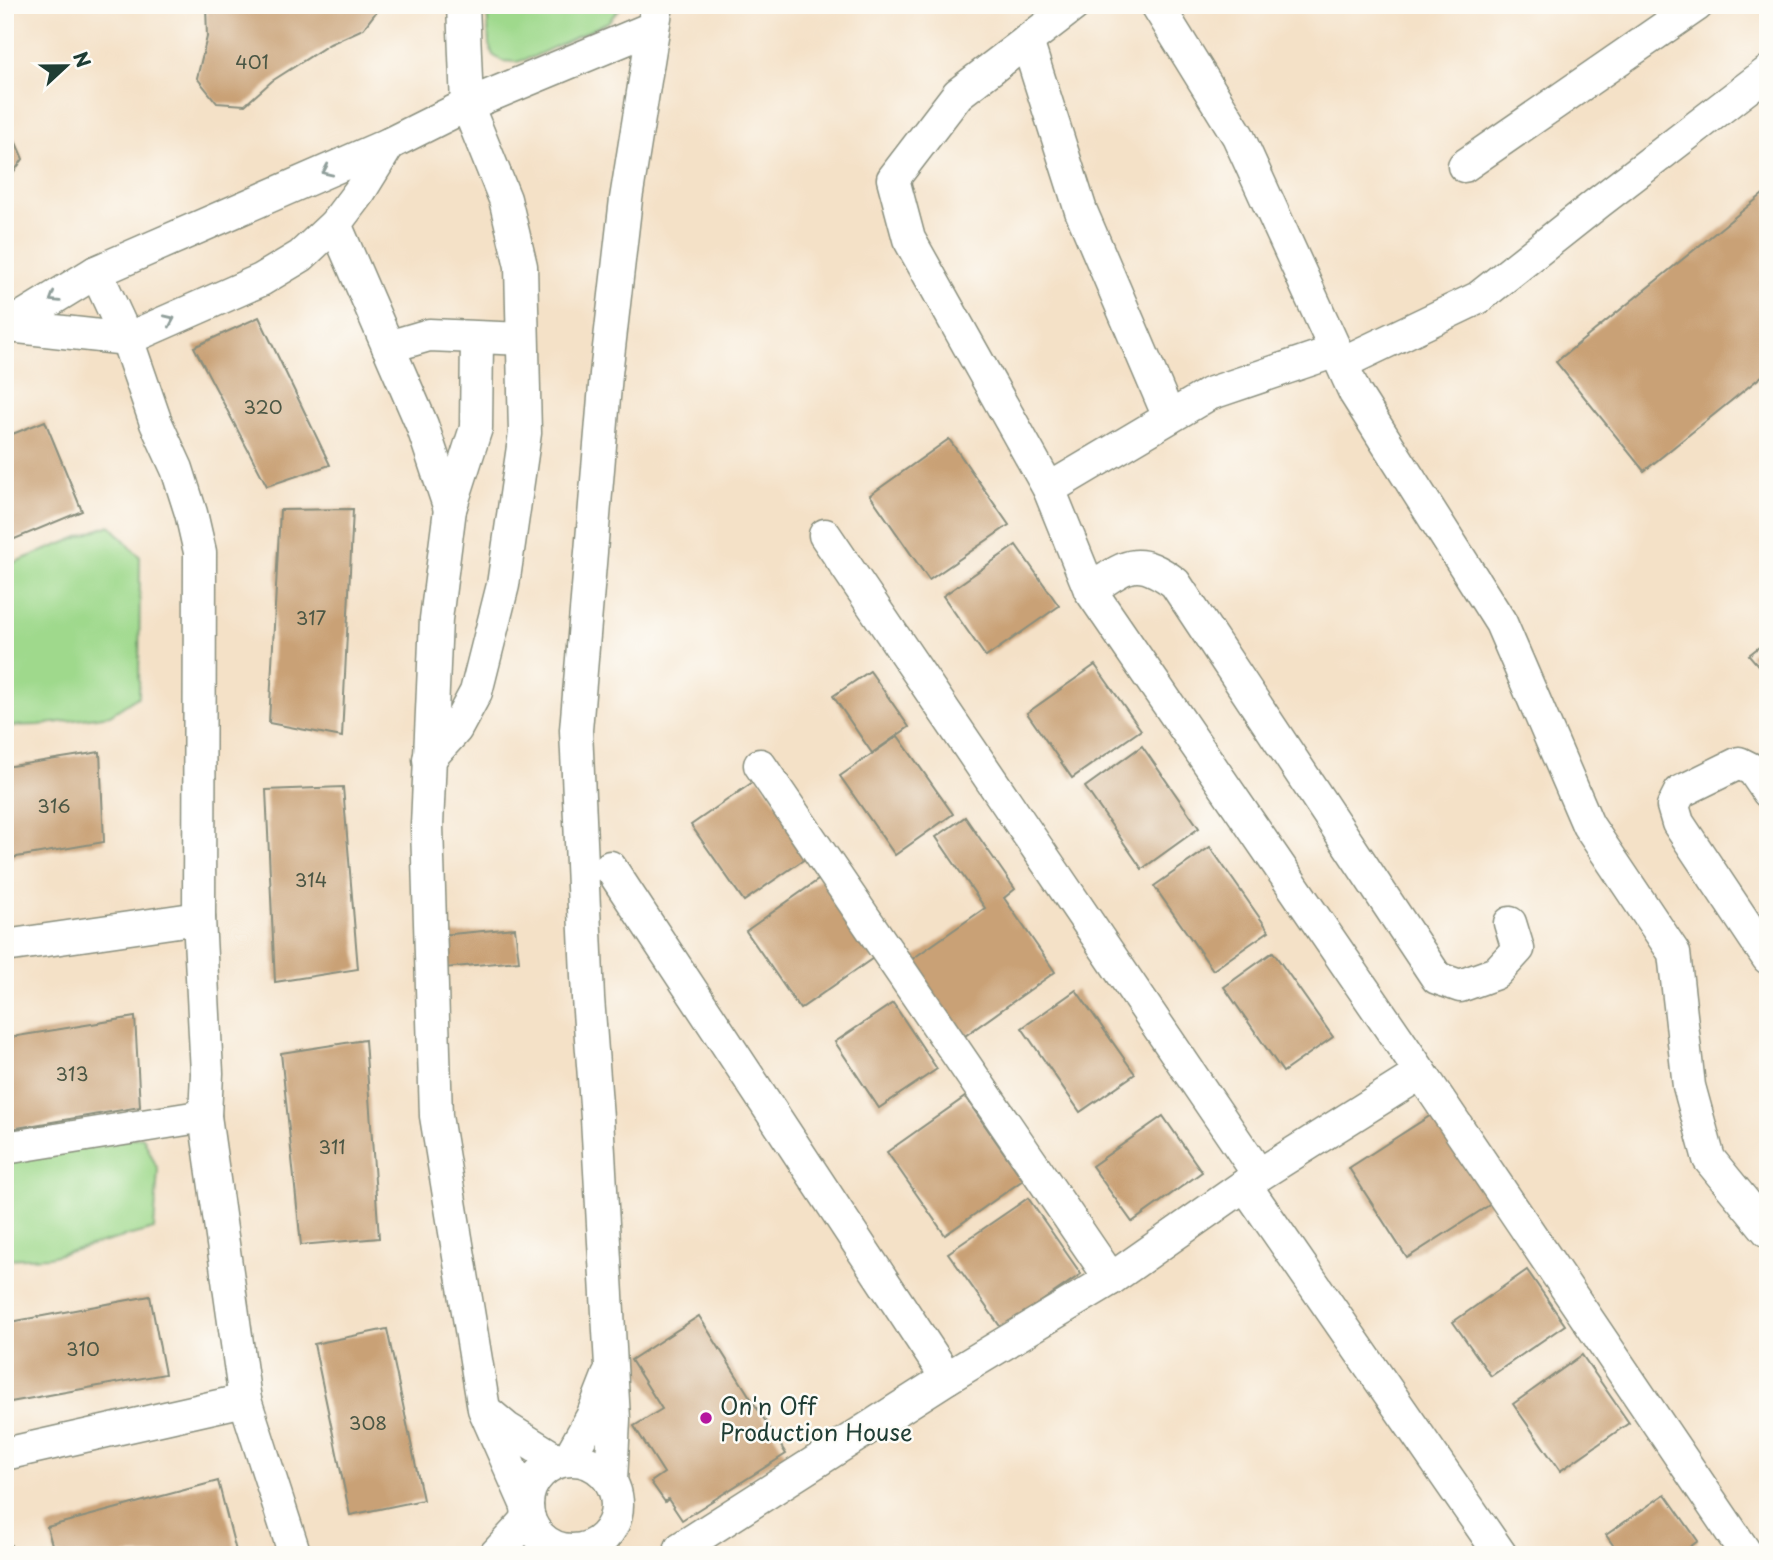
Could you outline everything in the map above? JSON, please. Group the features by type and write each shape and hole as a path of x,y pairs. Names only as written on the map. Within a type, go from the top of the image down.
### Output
{"street":[{"path":"429,759 456,729 476,692 503,585 524,433 521,266 505,198 467,105 463,5"},
{"path":"1074,5 958,94 893,179 909,239 1049,489 1090,590 1747,1555"},
{"path":"1157,5 1238,136 1355,393 1502,623 1588,825 1674,953 1689,1086 1709,1159 1768,1231"},
{"path":"1464,166 1698,5"},
{"path":"7,327 96,272 389,144 654,17"},
{"path":"611,1482 614,1419 588,998 576,730 606,374 626,200 654,17"},
{"path":"1027,41 1081,211 1170,417"},
{"path":"1049,489 1209,394 1339,357 1478,298 1768,72"},
{"path":"7,327 127,340 264,278 301,256 335,224 360,191 389,144"},
{"path":"335,224 422,425 450,509"},
{"path":"96,272 127,340 156,423 177,469 200,552 199,918 207,1073 205,1116 245,1399 295,1555"},
{"path":"388,347 429,335 522,339"},
{"path":"477,338 476,428 450,509 436,619 427,826 436,1116 484,1409 538,1534 553,1548"},
{"path":"825,535 1501,1555"},
{"path":"1090,590 1120,570 1139,564 1159,571 1175,583 1437,978 1460,986 1496,973 1518,949 1510,923"},
{"path":"1768,792 1753,770 1739,763 1680,792 1673,806 1678,823 1768,958"},
{"path":"760,765 1111,1279"},
{"path":"610,867 947,1378"},
{"path":"5,946 199,918"},
{"path":"681,1548 947,1378 1111,1279 1252,1180 1421,1073"},
{"path":"5,1148 205,1116"},
{"path":"564,1461 592,1417 611,1368"},
{"path":"5,1454 245,1399"},
{"path":"484,1409 506,1428 564,1461"},
{"path":"495,1555 528,1512 529,1494 538,1476 551,1465 564,1461 587,1462 597,1467 611,1482 617,1496 617,1511 604,1546 592,1545 580,1550 553,1548 517,1555"}],"green space":[{"path":"487,5 623,5 608,22 517,62 502,61 493,55 489,45"},
{"path":"110,525 140,557 139,696 110,715 39,725 5,726 5,566"},
{"path":"143,1137 158,1170 154,1229 49,1257 5,1259 5,1154"}],"building":[{"path":"206,5 373,5 376,12 363,29 330,44 272,81 245,105 217,103 197,78 207,37"},
{"path":"5,128 11,131 23,159 10,177 5,179"},
{"path":"1768,190 1768,371 1644,471 1556,362"},
{"path":"259,317 330,465 267,486 194,347"},
{"path":"45,421 82,511 5,543 5,437"},
{"path":"949,439 1009,525 929,580 870,495"},
{"path":"353,509 342,737 269,723 280,510"},
{"path":"1016,545 1059,606 986,657 943,596"},
{"path":"1768,640 1768,677 1749,655"},
{"path":"1095,665 1141,730 1072,778 1027,713"},
{"path":"870,671 909,727 872,753 833,696"},
{"path":"898,736 953,814 895,855 840,776"},
{"path":"1142,746 1199,828 1142,869 1085,787"},
{"path":"100,752 104,842 5,859 5,767"},
{"path":"759,778 812,854 744,901 691,825"},
{"path":"343,787 358,969 275,982 266,790"},
{"path":"965,817 1015,889 1004,898 1055,972 962,1038 908,962 985,908 936,837"},
{"path":"1210,847 1269,931 1213,970 1154,886"},
{"path":"821,878 876,956 800,1009 746,931"},
{"path":"515,928 519,961 444,968 441,935"},
{"path":"1273,952 1333,1037 1283,1072 1224,987"},
{"path":"1076,990 1135,1074 1080,1112 1022,1028"},
{"path":"893,1003 937,1069 879,1108 835,1042"},
{"path":"135,1017 140,1107 5,1130 5,1038"},
{"path":"365,1040 379,1238 301,1245 281,1053"},
{"path":"965,1097 1023,1180 945,1235 887,1152"},
{"path":"1436,1112 1494,1202 1407,1258 1349,1168"},
{"path":"1163,1116 1202,1172 1132,1222 1092,1166"},
{"path":"1028,1198 1081,1274 1002,1329 948,1253"},
{"path":"1527,1270 1565,1325 1491,1376 1453,1322"},
{"path":"150,1296 165,1374 5,1403 5,1323"},
{"name":"On'n Off Production House","path":"699,1316 786,1454 682,1520 668,1499 665,1502 651,1482 664,1473 634,1426 662,1409 631,1360"},
{"path":"387,1329 423,1500 350,1515 314,1344"},
{"path":"1582,1355 1629,1423 1560,1471 1513,1404"},
{"path":"218,1481 237,1555 55,1555 47,1527"},
{"path":"1665,1494 1698,1541 1678,1555 1620,1555 1606,1535"},
{"path":"10,1543 15,1555 5,1555 5,1545"}],"place":[{"name":"On'n Off Production House","path":"706,1418"}]}
